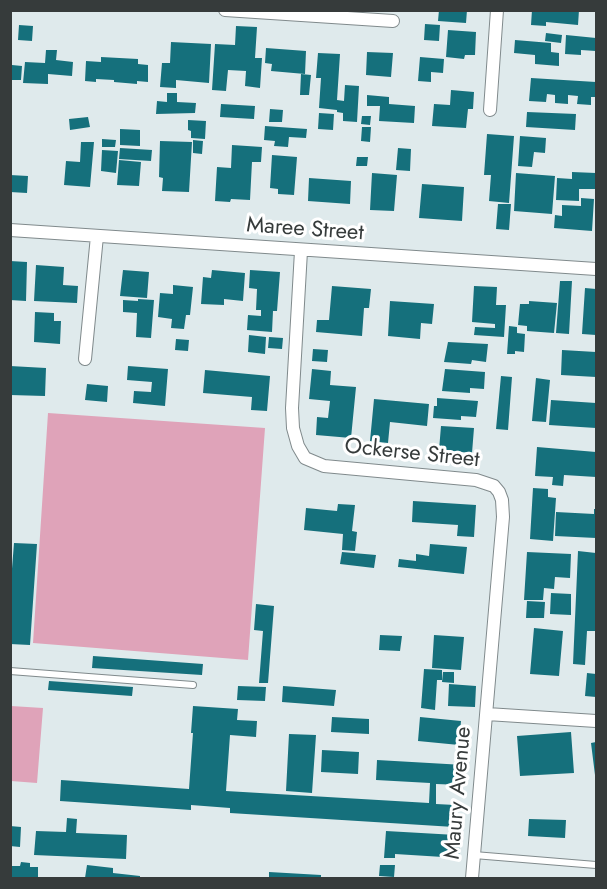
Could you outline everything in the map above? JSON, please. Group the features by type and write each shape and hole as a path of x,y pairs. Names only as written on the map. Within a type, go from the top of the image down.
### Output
{"street":[{"path":"225,10 393,21"},
{"path":"490,110 497,10"},
{"name":"Maree Street","path":"10,230 597,269"},
{"path":"85,359 97,236"},
{"name":"Ockerse Street","path":"301,251 292,408 295,437 305,458 324,466 476,480 494,486 500,492 503,508 487,714"},
{"name":"Maury Avenue","path":"472,879 487,714 597,721"}],"lane":[{"path":"10,671 193,685"},
{"path":"474,855 597,865"}],"shaded area":[{"path":"48,413 265,428 248,660 33,643"},
{"path":"11,706 43,708 37,783 11,781"}],"building":[{"path":"439,10 467,10 466,23 438,21"},
{"path":"532,10 579,10 578,25 546,22 546,26 531,25"},
{"path":"425,24 440,25 439,41 424,40"},
{"path":"19,25 33,26 32,41 18,40"},
{"path":"236,26 257,27 255,58 262,58 260,88 245,86 246,71 228,70 226,91 212,90 215,44 235,45"},
{"path":"448,30 476,32 475,55 465,55 464,59 446,57"},
{"path":"546,33 562,35 561,43 545,41"},
{"path":"566,35 596,38 596,51 581,50 581,55 565,54"},
{"path":"515,40 551,43 551,52 559,53 559,66 535,64 535,55 514,53"},
{"path":"171,42 211,44 209,83 176,80 176,88 160,87 162,63 170,63"},
{"path":"266,48 306,51 305,74 271,71 272,64 265,63"},
{"path":"46,50 57,50 56,60 73,62 72,76 48,74 48,84 23,83 25,62 45,63"},
{"path":"367,52 393,53 391,77 366,75"},
{"path":"318,53 340,54 337,100 344,101 345,85 359,86 357,122 343,121 343,113 337,110 319,108 321,78 316,78"},
{"path":"101,57 138,59 138,64 148,65 148,82 137,81 137,84 96,79 96,82 85,81 86,61 101,62"},
{"path":"420,57 444,59 443,73 431,72 431,82 418,81"},
{"path":"12,65 22,66 21,80 12,80"},
{"path":"301,74 311,75 309,95 300,95"},
{"path":"531,78 596,82 596,97 591,97 591,105 577,104 578,96 568,95 568,104 555,103 555,95 547,94 546,102 529,101"},
{"path":"451,90 474,92 473,109 468,109 466,128 432,126 434,104 450,105"},
{"path":"167,93 177,93 177,102 196,103 195,113 156,114 157,101 167,102"},
{"path":"367,95 389,97 389,104 415,106 414,123 379,121 380,106 367,106"},
{"path":"221,104 255,106 254,119 220,117"},
{"path":"270,109 283,110 282,122 269,122"},
{"path":"527,112 576,114 575,130 526,127"},
{"path":"319,113 334,114 333,130 318,129"},
{"path":"362,116 371,116 370,125 361,124"},
{"path":"88,117 90,127 70,130 69,119"},
{"path":"188,120 206,121 205,139 191,138"},
{"path":"265,126 307,129 306,138 289,137 288,147 274,146 275,141 264,140"},
{"path":"362,127 371,127 370,142 361,141"},
{"path":"120,129 140,130 140,146 120,145"},
{"path":"487,134 514,136 509,203 489,201 491,175 484,175"},
{"path":"520,136 546,138 545,153 534,152 532,167 518,166"},
{"path":"102,139 116,140 115,147 102,147"},
{"path":"193,140 203,141 202,154 193,153"},
{"path":"160,141 192,142 189,192 162,191 163,178 159,177"},
{"path":"81,142 94,142 90,187 64,185 66,161 80,162"},
{"path":"232,145 262,147 261,162 252,162 250,200 215,201 217,167 231,168"},
{"path":"120,148 152,150 151,161 119,159"},
{"path":"398,148 411,149 410,171 396,170"},
{"path":"102,150 118,151 116,173 101,171"},
{"path":"272,155 297,157 294,195 278,194 278,189 270,188"},
{"path":"357,157 368,157 367,166 356,166"},
{"path":"119,160 141,162 139,186 117,185"},
{"path":"572,172 596,173 596,189 579,189 579,201 556,200 557,178 572,179"},
{"path":"372,173 397,175 394,211 370,210"},
{"path":"516,173 555,176 552,214 514,211"},
{"path":"10,175 28,176 27,193 10,192"},
{"path":"309,178 351,181 350,204 308,201"},
{"path":"422,184 464,187 462,221 419,218"},
{"path":"581,198 594,199 592,231 554,228 555,215 562,216 562,205 581,206"},
{"path":"498,204 511,204 509,230 496,229"},
{"path":"10,261 27,262 26,301 10,300"},
{"path":"36,265 64,267 63,285 78,286 77,303 34,301"},
{"path":"123,270 149,272 147,298 120,296"},
{"path":"212,270 245,273 243,301 224,299 224,305 201,304 203,277 211,278"},
{"path":"250,270 280,272 277,311 273,311 272,332 247,330 248,315 261,316 261,310 256,310 257,289 249,288"},
{"path":"560,281 572,281 569,334 556,333"},
{"path":"173,285 193,287 190,315 186,315 184,329 171,328 172,319 158,317 160,293 173,294"},
{"path":"332,286 371,289 369,308 364,308 362,336 316,332 317,320 329,320"},
{"path":"474,286 497,287 496,305 506,305 504,337 474,335 475,327 495,328 495,324 472,322"},
{"path":"585,288 596,289 596,335 582,334"},
{"path":"138,299 154,300 151,338 136,337 137,313 123,312 123,300 138,301"},
{"path":"390,301 434,304 432,324 421,323 420,339 388,336"},
{"path":"529,301 557,303 554,333 527,331 527,326 518,325 520,304 529,304"},
{"path":"35,312 54,313 54,321 61,321 60,344 34,342"},
{"path":"509,326 517,327 517,333 525,334 524,352 515,351 515,354 507,354"},
{"path":"249,335 266,337 265,354 248,352"},
{"path":"269,337 283,338 282,349 268,348"},
{"path":"176,339 189,340 188,351 175,350"},
{"path":"448,342 488,344 486,362 472,360 471,364 444,362"},
{"path":"313,349 328,350 327,362 312,361"},
{"path":"562,350 596,352 596,377 561,375"},
{"path":"10,366 46,368 45,396 10,395"},
{"path":"128,366 168,369 165,406 133,403 134,391 151,392 152,382 127,380"},
{"path":"312,369 331,371 330,385 356,387 351,438 316,435 317,417 328,418 330,401 309,399"},
{"path":"445,369 485,372 484,389 470,388 470,393 442,391"},
{"path":"205,370 270,376 267,411 251,410 252,397 203,393"},
{"path":"501,376 512,377 508,430 496,429"},
{"path":"536,378 550,380 546,422 532,421"},
{"path":"87,384 108,386 107,402 85,400"},
{"path":"437,398 478,401 476,417 461,416 461,420 433,418"},
{"path":"374,399 429,404 427,426 390,422 388,443 370,441"},
{"path":"551,400 596,403 596,428 549,425"},
{"path":"441,426 474,428 472,453 439,450"},
{"path":"537,447 596,452 596,477 564,475 563,486 552,485 553,477 535,476"},
{"path":"533,488 548,489 548,497 556,498 553,541 530,539"},
{"path":"413,501 476,505 474,537 457,536 458,525 412,522"},
{"path":"338,504 355,505 352,531 357,532 355,551 342,550 343,534 304,530 306,508 337,511"},
{"path":"594,509 596,509 596,538 555,536 556,512 594,514"},
{"path":"14,543 37,544 30,645 10,644 10,594"},
{"path":"430,544 467,547 464,574 398,567 399,559 416,561 416,554 429,556"},
{"path":"578,551 596,553 596,631 587,631 585,665 573,664"},
{"path":"342,552 376,555 374,568 340,564"},
{"path":"527,552 571,554 570,578 555,577 554,589 544,588 543,600 524,600"},
{"path":"551,593 571,594 571,615 550,614"},
{"path":"527,601 545,602 544,618 526,618"},
{"path":"256,604 274,606 268,683 259,683 263,631 254,630"},
{"path":"534,628 563,631 559,676 530,674"},
{"path":"380,635 402,636 400,651 379,650"},
{"path":"434,635 464,637 461,670 432,668"},
{"path":"93,656 203,664 202,675 92,668"},
{"path":"424,669 442,670 442,680 437,680 435,710 421,708"},
{"path":"443,672 454,672 454,683 442,682"},
{"path":"587,673 596,674 596,697 585,696"},
{"path":"49,681 133,687 132,696 48,690"},
{"path":"449,684 476,686 475,707 448,706"},
{"path":"238,686 266,687 265,701 237,700"},
{"path":"283,686 336,690 334,706 282,702"},
{"path":"193,706 238,709 237,720 257,721 256,737 230,735 226,791 429,803 430,783 376,780 377,760 464,765 462,785 436,784 436,804 455,805 454,827 230,813 230,808 191,805 191,810 60,801 61,780 189,789"},
{"path":"332,717 369,719 369,734 331,732"},
{"path":"420,717 461,721 459,745 418,741"},
{"path":"571,732 574,773 520,776 517,736"},
{"path":"289,734 316,735 312,793 286,791"},
{"path":"596,742 596,775 595,775 591,743"},
{"path":"322,750 359,752 358,774 321,772"},
{"path":"67,818 77,819 76,833 127,835 126,859 34,855 36,831 66,832"},
{"path":"529,819 566,820 565,838 528,836"},
{"path":"10,826 21,827 20,847 10,846"},
{"path":"386,831 456,835 455,846 460,846 459,858 395,854 395,858 384,858"},
{"path":"21,862 30,863 30,867 38,867 38,878 10,878 10,866 20,866"},
{"path":"87,865 113,868 113,873 140,876 140,878 85,878"},
{"path":"380,865 395,865 394,877 379,876"},
{"path":"269,872 321,875 321,878 269,878"}]}
